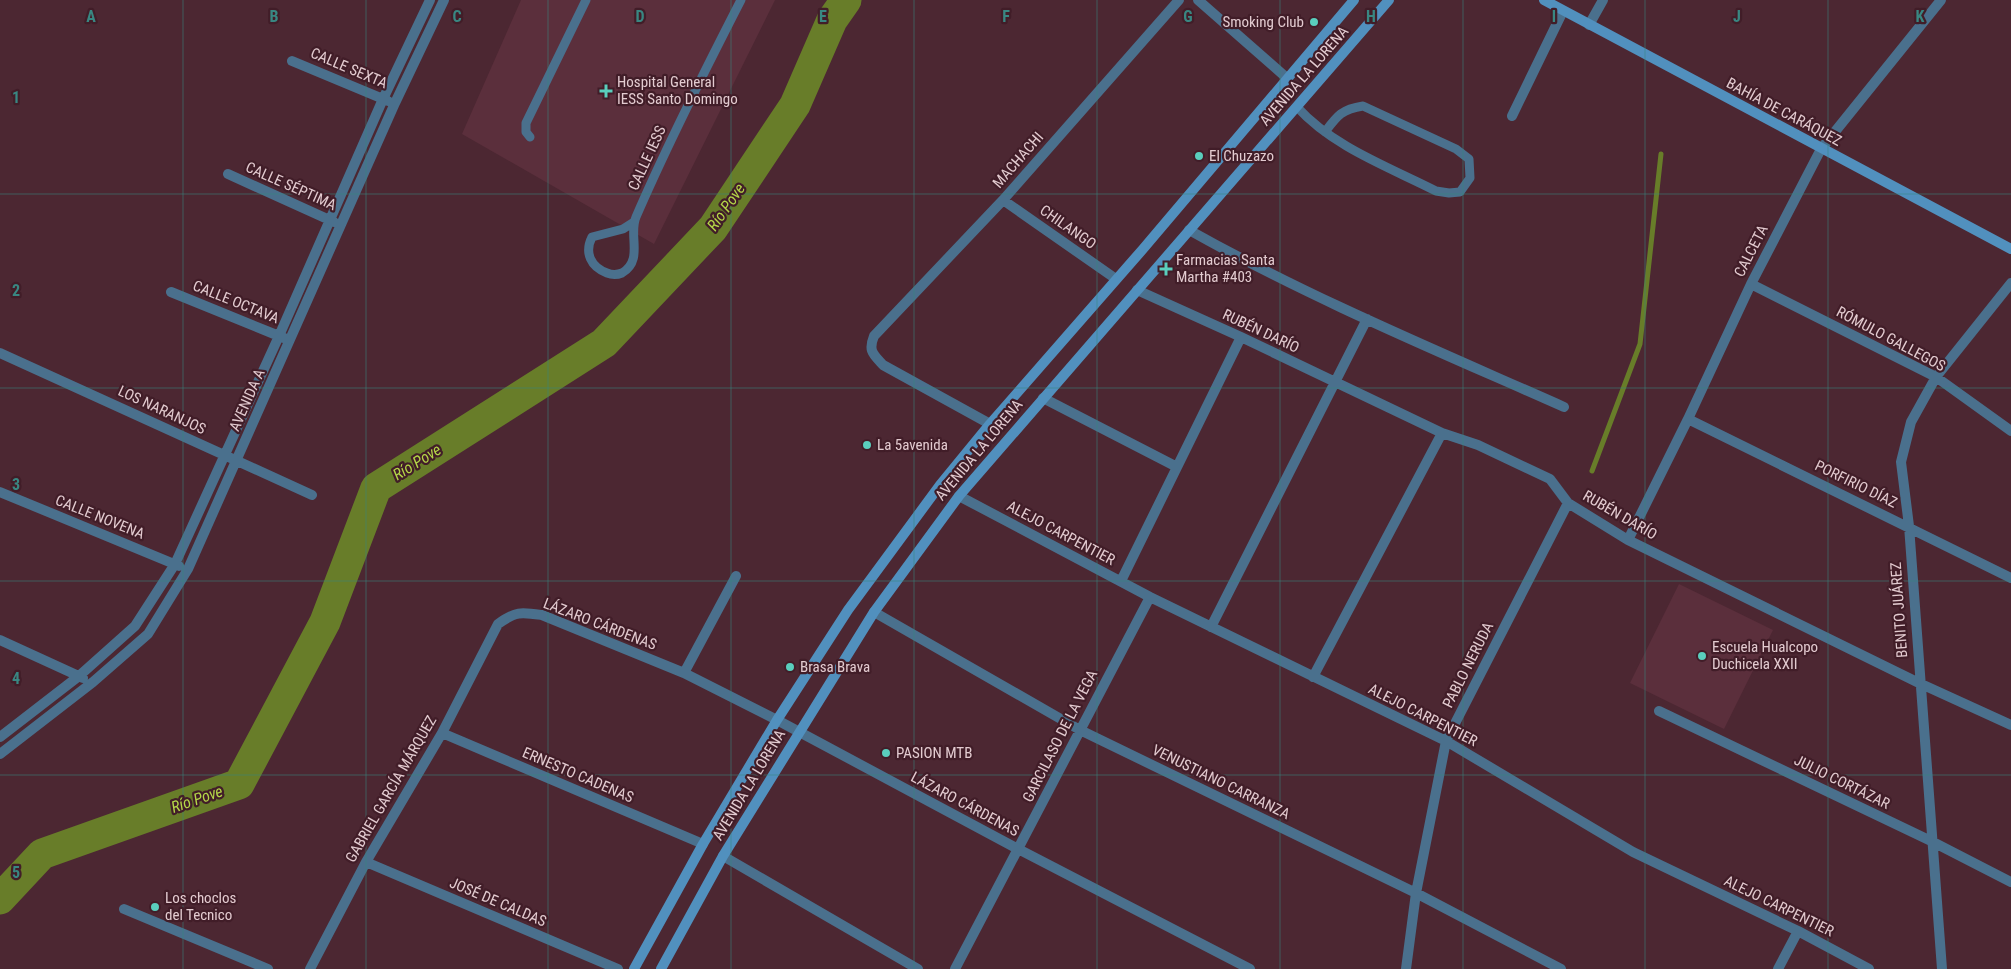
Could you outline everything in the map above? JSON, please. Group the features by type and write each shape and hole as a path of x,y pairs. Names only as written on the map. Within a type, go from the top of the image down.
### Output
{"main road":[{"name":"AVENIDA LA LORENA","path":"634,969 703,844 777,720 848,610 940,485 990,424 1354,0"},
{"name":"AVENIDA LA LORENA","path":"661,969 723,856 798,732 874,612 958,496 1389,0"},
{"name":"BAHÍA DE CARÁQUEZ","path":"1544,0 2011,249"}],"street":[{"name":"AVENIDA A","path":"0,737 79,676 135,626 175,564 279,336 383,99 430,0"},
{"name":"AVENIDA A","path":"0,754 93,682 148,634 188,569 341,225 444,0"},
{"name":"MACHACHI","path":"990,424 883,365 873,354 870,345 874,336 1003,200 1179,0"},
{"path":"1198,0 1288,79"},
{"path":"1589,25 1603,0"},
{"name":"CALCETA","path":"1628,540 1688,419 1751,284 1821,149 1940,0"},
{"path":"1512,116 1563,11"},
{"name":"CALLE SEXTA","path":"292,61 396,104"},
{"name":"CALLE SÉPTIMA","path":"228,174 341,225"},
{"name":"CHILANGO","path":"1003,200 1116,279"},
{"path":"1189,230 1240,259 1367,319 1564,406"},
{"name":"BENITO JUÁREZ","path":"1942,969 1919,682 1909,526 1901,462 1911,422 1936,377 2011,283"},
{"name":"RÓMULO GALLEGOS","path":"1751,284 1936,377 2011,431"},
{"name":"RUBÉN DARÍO","path":"1137,290 1241,337 1442,433 1478,445 1550,479 1568,503 1628,540 2011,725"},
{"name":"CALLE OCTAVA","path":"171,292 290,341"},
{"path":"1211,627 1367,319"},
{"path":"1121,581 1241,337"},
{"name":"LOS NARANJOS","path":"0,353 312,495"},
{"path":"1043,398 1178,467"},
{"name":"PORFIRIO DÍAZ","path":"1688,419 1909,526 2011,578"},
{"path":"1313,677 1442,433"},
{"name":"CALLE NOVENA","path":"0,492 188,569"},
{"name":"ALEJO CARPENTIER","path":"958,496 1150,597 1446,742 1633,852 1798,931 1869,969"},
{"name":"PABLO NERUDA","path":"1406,969 1416,893 1446,742 1568,503"},
{"path":"684,673 736,576"},
{"name":"GARCILASO DE LA VEGA","path":"955,969 1150,597"},
{"name":"VENUSTIANO CARRANZA","path":"874,612 1080,730 1416,893 1561,969"},
{"name":"LÁZARO CÁRDENAS","path":"498,624 511,614 542,615 684,673 1250,969"},
{"name":"GABRIEL GARCÍA MÁRQUEZ","path":"310,969 366,862 442,733 498,624"},
{"path":"0,640 93,682"},
{"name":"JULIO CORTÁZAR","path":"1659,711 1931,841 2011,882"},
{"name":"ERNESTO CADENAS","path":"442,733 703,844"},
{"path":"723,856 918,969"},
{"name":"JOSÉ DE CALDAS","path":"366,862 618,969"},
{"path":"124,909 268,969"},
{"path":"1778,969 1798,931"}],"lane":[{"path":"530,137 526,132 526,123 586,0"},
{"name":"CALLE IESS","path":"634,222 623,229 592,237 588,246 590,258 597,268 610,275 625,271 630,264 635,253 634,222 663,154 741,0"},
{"path":"1297,107 1311,122 1325,132 1365,156 1436,192 1449,194 1460,192 1470,178 1469,159 1456,149 1362,106 1348,108 1337,116 1325,132"}],"shaded area":[{"name":"Hospital General IESS Santo Domingo","path":"521,0 775,0 654,244 462,134"},
{"name":"Escuela Hualcopo Duchicela XXII","path":"1679,584 1773,630 1724,729 1630,683"}],"waterway":[{"name":"Río Pove","path":"0,899 42,854 239,784 325,622 376,488 604,343 713,228 795,105 832,20 846,0"},
{"path":"1592,471 1640,344 1661,154"}],"place":[{"name":"Smoking Club","path":"1314,22"},
{"name":"Hospital General IESS Santo Domingo","path":"606,91"},
{"name":"El Chuzazo","path":"1199,156"},
{"name":"Farmacias Santa Martha #403","path":"1166,269"},
{"name":"La 5avenida","path":"867,445"},
{"name":"Escuela Hualcopo Duchicela XXII","path":"1702,656"},
{"name":"Brasa Brava","path":"790,667"},
{"name":"PASION MTB","path":"886,753"},
{"name":"Los choclos del Tecnico","path":"155,907"}]}
